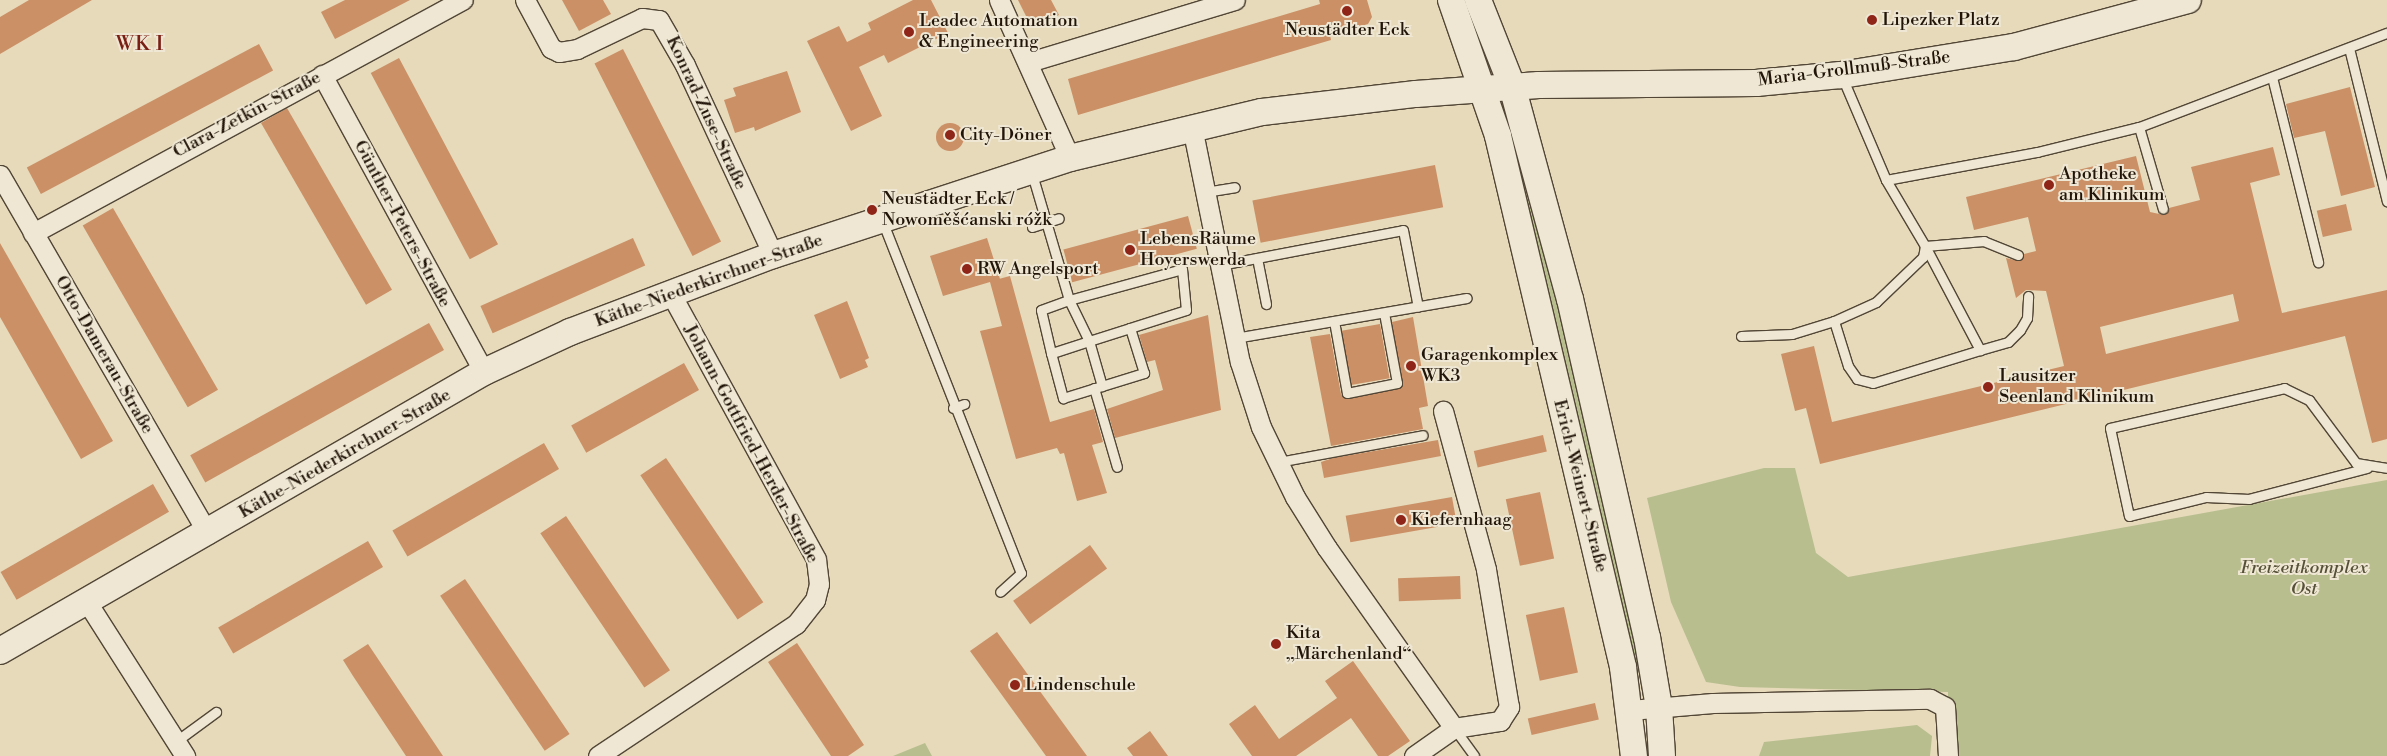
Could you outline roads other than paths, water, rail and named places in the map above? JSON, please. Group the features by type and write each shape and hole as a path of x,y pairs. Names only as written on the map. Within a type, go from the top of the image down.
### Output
{"street":[{"name":"Clara-Zetkin-Straße","path":"33,233 322,74 463,0"},
{"name":"Konrad-Zuse-Straße","path":"525,0 551,48 559,52 577,49 642,18 663,24 772,255"},
{"path":"999,0 1029,62 1070,158"},
{"path":"1029,62 1235,0"},
{"name":"Erich-Weinert-Straße","path":"1451,0 1484,88 1612,619 1630,710 1634,756"},
{"name":"Erich-Weinert-Straße","path":"1478,0 1512,86 1570,299 1659,707 1662,756"},
{"name":"Maria-Grollmuß-Straße","path":"1484,88 1756,82 1841,75 2014,47 2188,0"},
{"name":"Günther-Peters-Straße","path":"322,74 484,372"},
{"name":"Käthe-Niederkirchner-Straße","path":"0,651 208,534 484,372 670,292 772,255 1070,158 1192,127 1262,112 1484,88"},
{"path":"1192,127 1235,338 1249,394 1277,463 1332,556 1454,728"},
{"name":"Otto-Damerau-Straße","path":"0,175 7,203 33,233 208,534"},
{"name":"Johann-Gottfried-Herder-Straße","path":"598,756 796,624 815,600 819,584 816,559 670,292"},
{"path":"1414,756 1454,728 1500,721 1510,701 1486,568 1443,411"},
{"path":"87,602 180,749"},
{"path":"1630,710 1659,707 1930,699 1945,707 1948,756"}],"lane":[{"path":"1886,180 2037,152 2139,127 2387,33"},
{"path":"2349,48 2387,201"},
{"path":"1841,75 1886,180 1925,246 1980,350"},
{"path":"2272,77 2318,262"},
{"path":"2139,127 2163,209"},
{"path":"1031,171 1069,300 1089,341 1117,467"},
{"path":"1206,192 1235,187"},
{"path":"1032,227 1059,218"},
{"path":"882,220 953,408 1022,575 1000,592"},
{"path":"1220,265 1404,230 1418,307"},
{"path":"1925,246 1984,242 2018,255"},
{"path":"1742,336 1792,334 1834,321 1876,302 1918,265 1925,246"},
{"path":"1257,258 1266,304"},
{"path":"1051,353 1186,310 1182,269 1069,300 1040,310 1051,353 1063,398 1144,373 1130,328"},
{"path":"1834,321 1848,366 1857,379 1873,383 2008,342 2020,330 2027,318 2028,296"},
{"path":"1235,338 1467,298"},
{"path":"1334,321 1347,393 1396,383 1384,313"},
{"path":"2367,468 2346,454 2309,400 2284,388 2110,428 2128,516 2206,497 2249,499 2367,468 2387,468"},
{"path":"953,408 964,404"},
{"path":"1277,463 1423,435"},
{"path":"180,749 216,712"},
{"path":"1454,728 1474,756"}],"place":[{"name":"Neustädter Eck","path":"1347,11"},
{"name":"Lipezker Platz","path":"1872,20"},
{"name":"Leadec Automation & Engineering","path":"909,32"},
{"name":"City-Döner","path":"950,135"},
{"name":"Apotheke am Klinikum","path":"2049,185"},
{"name":"Neustädter Eck / Nowoměšćanski róžk","path":"872,210"},
{"name":"LebensRäume Hoyerswerda","path":"1130,250"},
{"name":"RW Angelsport","path":"967,269"},
{"name":"Garagenkomplex WK3","path":"1411,366"},
{"name":"Lausitzer Seenland Klinikum","path":"1988,387"},
{"name":"Kiefernhaag","path":"1401,520"},
{"name":"Kita „Märchenland“","path":"1276,644"},
{"name":"Lindenschule","path":"1015,685"}],"district":[{"name":"WK I","path":"140,44"}],"park label":[{"name":"Freizeitkomplex Ost","path":"2304,579"}]}
